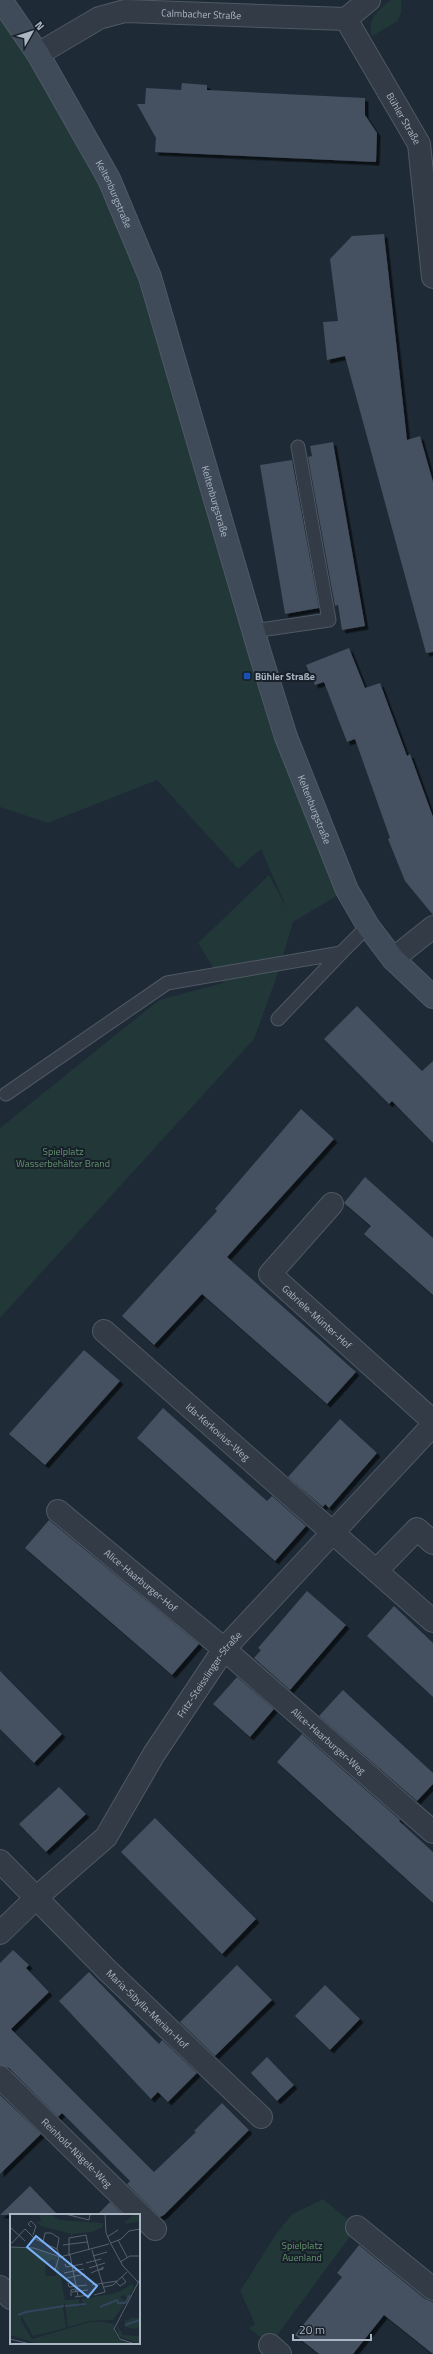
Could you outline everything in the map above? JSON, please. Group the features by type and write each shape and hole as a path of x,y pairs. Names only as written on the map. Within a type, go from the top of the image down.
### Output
{"street":[{"name":"Keltenburgstraße","path":"1,0 38,54 109,179 150,277 253,631 286,737 347,890 368,926 393,959 433,996"},
{"path":"346,19 369,0"},
{"name":"Calmbacher Straße","path":"38,54 99,18 125,11 346,19"},
{"name":"Bühler Straße","path":"346,19 419,144 433,275"},
{"path":"393,959 433,926"},
{"name":"Gabriele-Münter-Hof","path":"332,1204 270,1274 433,1421"},
{"name":"Ida-Kerkovius-Weg","path":"104,1331 333,1531 433,1621"},
{"name":"Fritz-Steisslinger-Straße","path":"0,1934 37,1897 106,1837 154,1754 224,1649 433,1425"},
{"name":"Alice-Haarburger-Hof","path":"58,1511 224,1649"},
{"path":"377,1570 417,1529 433,1543"},
{"name":"Alice-Haarburger-Weg","path":"224,1649 433,1832"},
{"name":"Maria-Sibylla-Merian-Hof","path":"0,1860 107,1970 261,2118"},
{"name":"Reinhold-Nägele-Weg","path":"0,2077 140,2214"},
{"name":"Reinhold-Nägele-Weg","path":"140,2214 155,2229"},
{"path":"357,2227 433,2288"},
{"path":"0,2287 10,2297"}],"lane":[{"path":"253,631 329,620 298,447"},
{"path":"278,1019 368,926"},
{"path":"6,1094 167,983 340,954"}],"green space":[{"name":"Spielplatz Wasserbehälter Brand","path":"0,0 109,179 347,890 293,922 277,976 254,1039 0,1318 0,1128 159,1000 223,983 198,943 269,875 287,909 261,849 238,869 157,780 48,823 0,807"},
{"path":"390,0 401,0 401,13 398,21 372,36 372,20 378,11"},
{"name":"Spielplatz Auenland","path":"323,2199 357,2227 270,2345 249,2328 255,2324 240,2291 276,2234 292,2214"}],"building":[{"path":"182,83 207,85 207,90 365,98 365,115 377,133 376,162 155,152 156,138 137,104 145,104 146,88 181,90"},
{"path":"384,234 407,440 420,436 433,482 433,652 426,653 345,356 327,360 323,322 338,321 330,259 352,236"},
{"path":"333,442 365,626 342,630 338,605 335,606 308,457 312,456 310,446"},
{"path":"292,460 319,608 285,614 260,465"},
{"path":"349,648 365,688 380,683 407,756 410,754 433,817 433,915 405,881 388,839 390,838 355,739 347,742 324,682 315,685 306,665"},
{"path":"357,1006 422,1071 433,1061 433,1143 392,1101 389,1104 324,1039"},
{"path":"301,1109 334,1139 227,1257 356,1372 327,1404 202,1294 154,1345 122,1316 217,1211 215,1209"},
{"path":"365,1177 433,1238 433,1295 364,1234 371,1226 344,1203"},
{"path":"84,1350 120,1381 45,1465 9,1434"},
{"path":"163,1408 267,1501 272,1496 306,1526 275,1561 137,1438"},
{"path":"340,1419 377,1453 329,1508 325,1504 323,1507 288,1477"},
{"path":"49,1520 199,1644 172,1675 25,1548"},
{"path":"307,1591 346,1625 290,1690 254,1658 261,1650 258,1648"},
{"path":"394,1606 433,1643 433,1697 367,1636"},
{"path":"0,1671 62,1734 34,1763 0,1729"},
{"path":"237,1677 274,1709 250,1737 213,1704"},
{"path":"343,1690 433,1773 433,1784 417,1801 319,1716"},
{"path":"302,1734 400,1820 399,1821 433,1852 433,1903 277,1762"},
{"path":"59,1787 86,1814 46,1852 19,1824"},
{"path":"155,1818 256,1919 222,1954 121,1852"},
{"path":"13,1950 29,1965 26,1968 49,1992 11,2029 154,2172 196,2132 194,2131 222,2103 249,2130 164,2215 160,2217 127,2184 130,2181 62,2113 58,2117 9,2068 0,2065 0,1963"},
{"path":"237,1965 272,2000 215,2056 180,2022"},
{"path":"89,1972 159,2044 162,2040 197,2073 168,2102 158,2092 151,2099 59,2001"},
{"path":"325,1985 360,2019 330,2050 295,2016"},
{"path":"267,2057 294,2085 277,2101 251,2073"},
{"path":"0,2095 41,2134 0,2174"},
{"path":"30,2186 57,2214 10,2214 0,2215"},
{"path":"110,2202 122,2214 98,2214"},
{"path":"359,2245 425,2299 433,2302 433,2354 384,2315 353,2354 319,2354 295,2335 342,2277 337,2273"}],"place":[{"name":"Bühler Straße","path":"247,676"}]}
